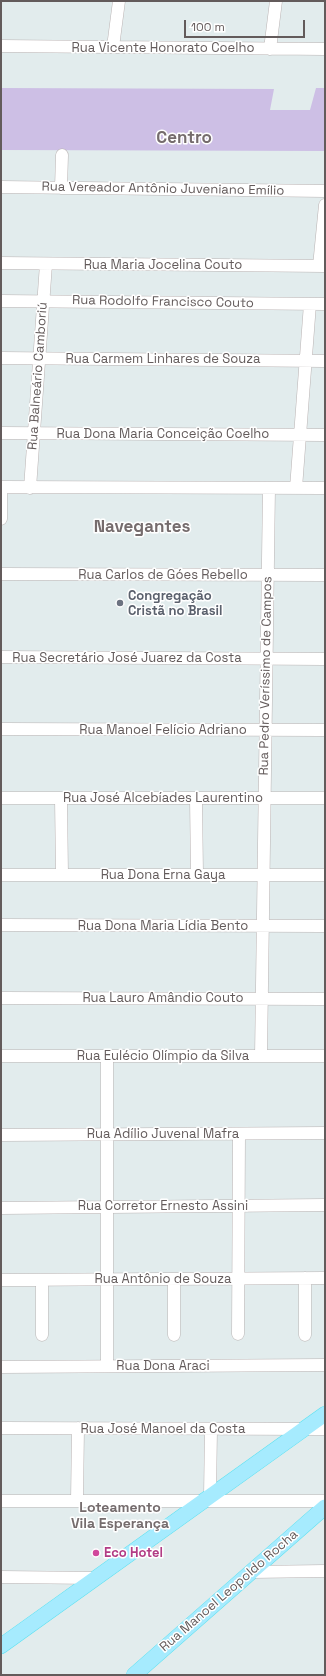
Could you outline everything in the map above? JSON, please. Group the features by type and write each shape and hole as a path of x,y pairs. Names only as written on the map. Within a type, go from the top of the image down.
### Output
{"main road":[{"path":"1,1646 325,1414"},
{"name":"Rua Manoel Leopoldo Rocha","path":"134,1675 325,1507"}],"street":[{"path":"113,47 119,1"},
{"path":"270,48 276,1"},
{"name":"Rua Vicente Honorato Coelho","path":"1,46 325,49"},
{"path":"61,188 62,155"},
{"name":"Rua Vereador Antônio Juveniano Emílio","path":"1,187 325,191"},
{"path":"322,266 325,204"},
{"name":"Rua Maria Jocelina Couto","path":"1,263 322,266"},
{"name":"Rua Balneário Camboriú","path":"30,488 46,264"},
{"name":"Rua Rodolfo Francisco Couto","path":"1,300 325,304"},
{"path":"296,488 310,304"},
{"name":"Rua Carmem Linhares de Souza","path":"1,358 325,361"},
{"name":"Rua Dona Maria Conceição Coelho","path":"1,433 325,435"},
{"path":"1,519 1,487 325,488"},
{"name":"Rua Pedro Veríssimo de Campos","path":"262,1056 269,488"},
{"name":"Rua Carlos de Góes Rebello","path":"1,574 325,575"},
{"name":"Rua Secretário José Juarez da Costa","path":"1,657 325,659"},
{"name":"Rua Manoel Felício Adriano","path":"1,729 325,730"},
{"name":"Rua José Alcebíades Laurentino","path":"1,798 325,798"},
{"path":"61,798 62,875"},
{"path":"196,798 197,875"},
{"name":"Rua Dona Erna Gaya","path":"1,874 325,875"},
{"name":"Rua Dona Maria Lídia Bento","path":"1,925 325,926"},
{"name":"Rua Lauro Amândio Couto","path":"1,998 325,999"},
{"name":"Rua Eulécio Olímpio da Silva","path":"1,1056 325,1056"},
{"path":"107,1056 107,1366"},
{"name":"Rua Adílio Juvenal Mafra","path":"1,1135 325,1133"},
{"path":"238,1334 239,1134"},
{"name":"Rua Corretor Ernesto Assini","path":"1,1208 325,1205"},
{"path":"305,1278 305,1335"},
{"name":"Rua Antônio de Souza","path":"1,1280 325,1278"},
{"path":"174,1279 174,1336"},
{"path":"42,1280 42,1335"},
{"name":"Rua Dona Araci","path":"1,1367 325,1364"},
{"name":"Rua José Manoel da Costa","path":"1,1428 325,1429"},
{"path":"77,1501 78,1428"},
{"path":"206,1499 211,1429"},
{"path":"1,1502 206,1499 325,1501"},
{"path":"251,1572 325,1571"},
{"path":"1,1577 97,1578"}],"shaded area":[{"path":"1,88 274,89 270,110 310,110 316,88 325,88 325,151 1,150"}],"place":[{"name":"Congregação Cristã no Brasil","path":"120,603"},
{"name":"Eco Hotel","path":"96,1553"}],"district":[{"name":"Centro","path":"184,138"},
{"name":"Navegantes","path":"142,527"},
{"name":"Loteamento Vila Esperança","path":"120,1516"}]}
